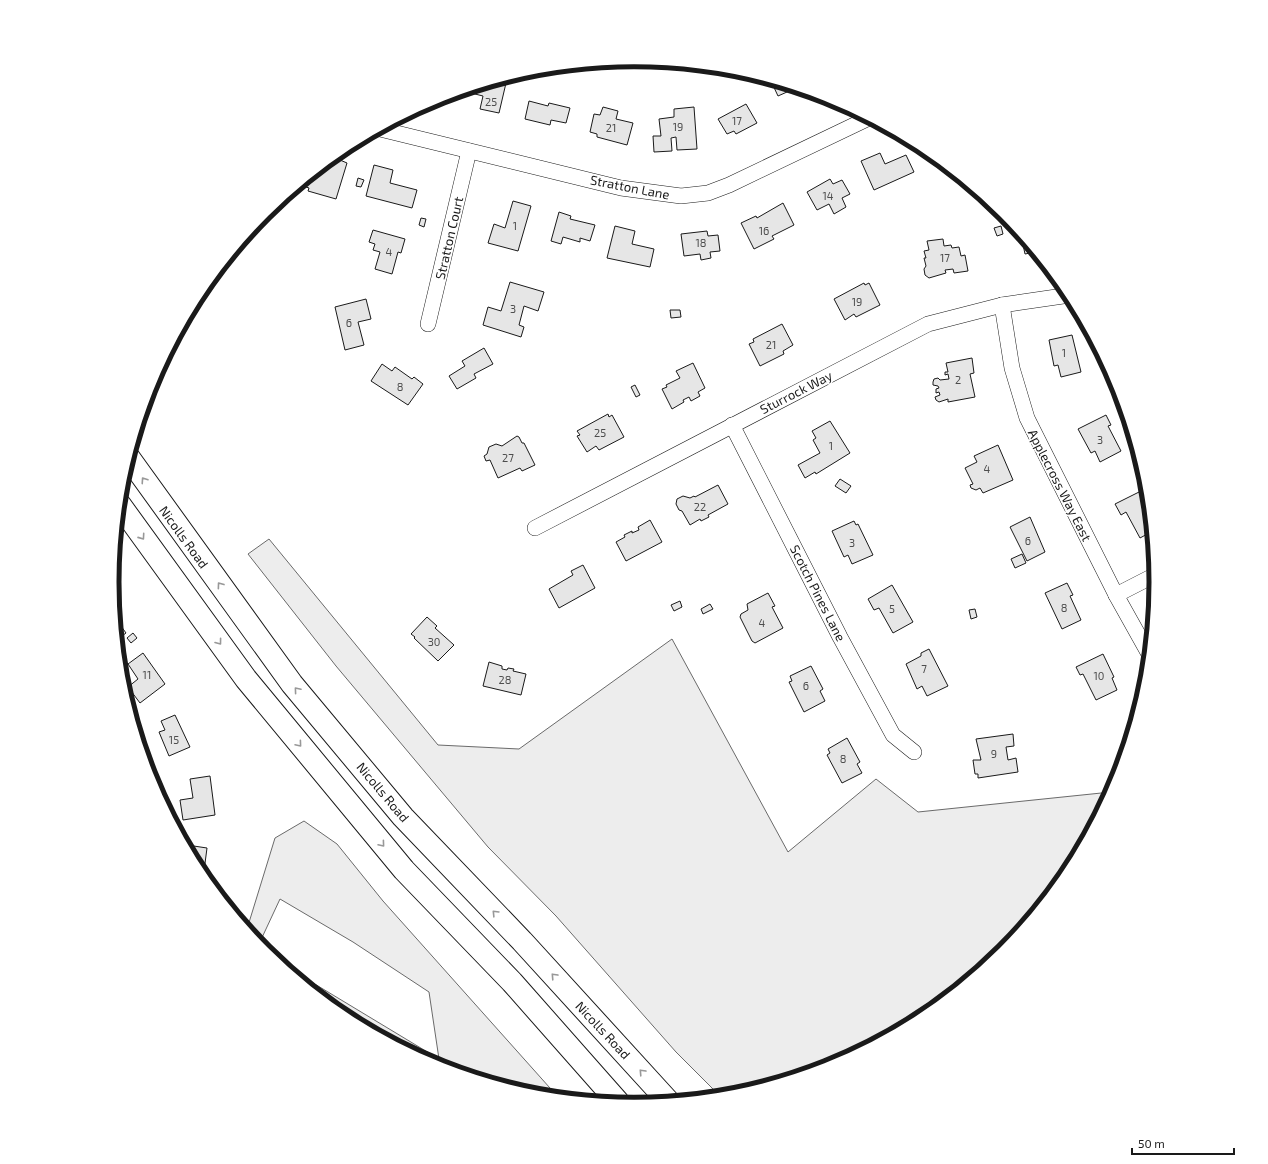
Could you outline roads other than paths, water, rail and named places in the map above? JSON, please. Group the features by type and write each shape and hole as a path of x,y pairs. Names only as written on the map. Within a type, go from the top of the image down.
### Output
{"highway":[{"name":"Nicolls Road","path":"133,464 292,684 403,817 522,941 664,1096"},
{"path":"124,510 246,679 398,864 512,982 613,1096"}],"street":[{"name":"Stratton Lane","path":"387,131 620,188 681,196 708,193 729,185 863,121"},
{"name":"Stratton Court","path":"428,324 469,152"},
{"name":"Sturrock Way","path":"535,528 928,324 1002,305 1062,296"},
{"name":"Applecross Way East","path":"1002,305 1012,368 1027,418 1116,595 1145,647"},
{"name":"Scotch Pines Lane","path":"732,425 840,637 893,735 914,752"},
{"path":"1116,595 1149,578"}]}
